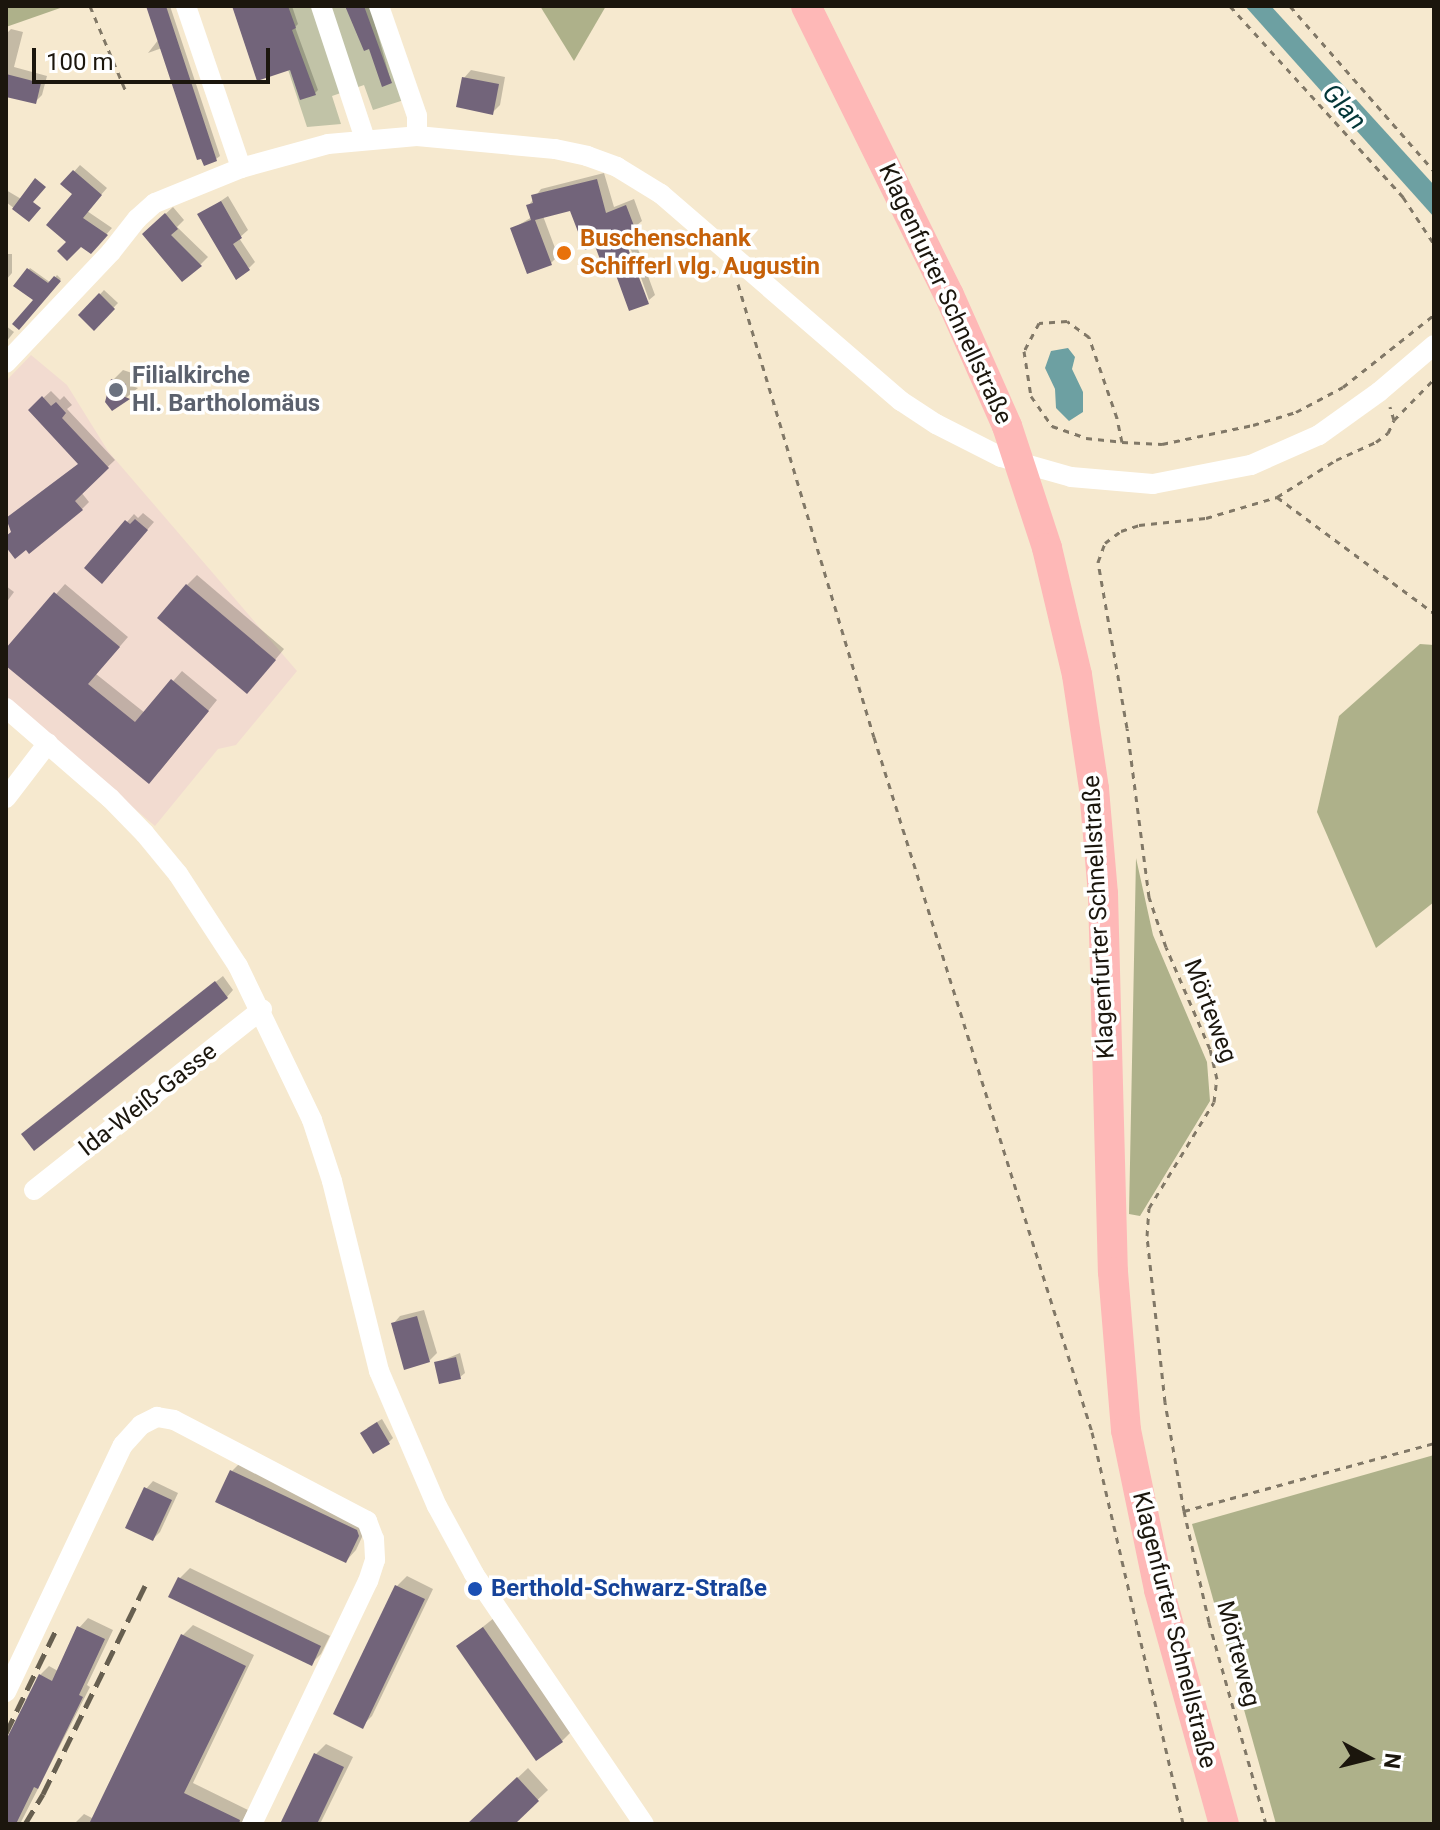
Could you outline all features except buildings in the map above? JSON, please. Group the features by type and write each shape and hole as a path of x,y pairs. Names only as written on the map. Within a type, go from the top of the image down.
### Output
{"highway":[{"name":"Klagenfurter Schnellstraße","path":"806,6 949,295 1007,426 1047,548 1074,661 1094,789 1103,894 1113,1272 1126,1430 1159,1590 1224,1824"}],"street":[{"path":"186,6 241,168"},
{"path":"321,6 365,139"},
{"path":"379,6 417,116 417,136"},
{"path":"6,363 155,203 241,168 365,139 417,136 555,149 597,159 661,194 901,401 972,444 1036,470 1071,477 1153,484 1251,465 1319,435 1379,392 1434,345"},
{"path":"6,708 110,798 178,874 212,923 262,1009 312,1120 332,1181 379,1371 430,1491 474,1574 644,1824"},
{"path":"6,798 48,743"},
{"name":"Ida-Weiß-Gasse","path":"34,1190 262,1009"},
{"path":"6,1692 123,1445 157,1417 174,1420 367,1521 374,1539 375,1560 368,1581 252,1824"}],"path":[{"path":"90,6 127,94"},
{"path":"1230,6 1403,197 1434,244"},
{"path":"1290,6 1434,171"},
{"path":"739,261 736,270 743,309 1092,1432 1183,1824"},
{"path":"1122,442 1117,418 1089,337 1067,321 1039,323 1024,351 1031,396 1052,426 1086,438 1122,442 1162,444 1253,425 1296,412 1343,387 1434,315"},
{"name":"Mörteweg","path":"1266,1824 1209,1622 1184,1511 1165,1402 1147,1236 1149,1208 1214,1102 1217,1079 1210,1049 1166,947 1149,897 1125,714 1098,562 1105,543 1121,531 1139,525 1206,518 1277,497 1336,460 1376,442 1388,433 1394,420 1434,379"},
{"path":"1379,392 1391,408 1394,420"},
{"path":"1277,497 1434,613"},
{"path":"1184,1511 1434,1443"}],"shaded area":[{"path":"31,355 67,385 108,451 297,671 236,745 218,749 155,826 6,700 6,381"}],"green space":[{"path":"6,6 66,6 6,27"},
{"path":"267,6 373,6 404,100 373,110 364,85 332,96 341,124 307,127"},
{"path":"540,6 606,6 574,61"},
{"path":"1420,644 1434,645 1434,902 1376,948 1317,812 1339,716"},
{"path":"1136,858 1153,935 1207,1062 1210,1101 1140,1216 1129,1214"},
{"path":"1434,1455 1434,1824 1276,1824 1192,1524"}],"water":[{"name":"Glan","path":"1245,6 1271,6 1434,185 1434,217"},
{"path":"1068,348 1075,357 1072,369 1083,392 1083,412 1069,421 1056,408 1055,389 1045,368 1051,351"}],"railway":[{"path":"25,1824 43,1794 145,1586"},
{"path":"6,1733 58,1626"}],"place":[{"name":"Buschenschank Schifferl vlg. Augustin","path":"564,253"},
{"name":"Filialkirche Hl. Bartholomäus","path":"116,390"},
{"name":"Berthold-Schwarz-Straße","path":"475,1589"}]}
